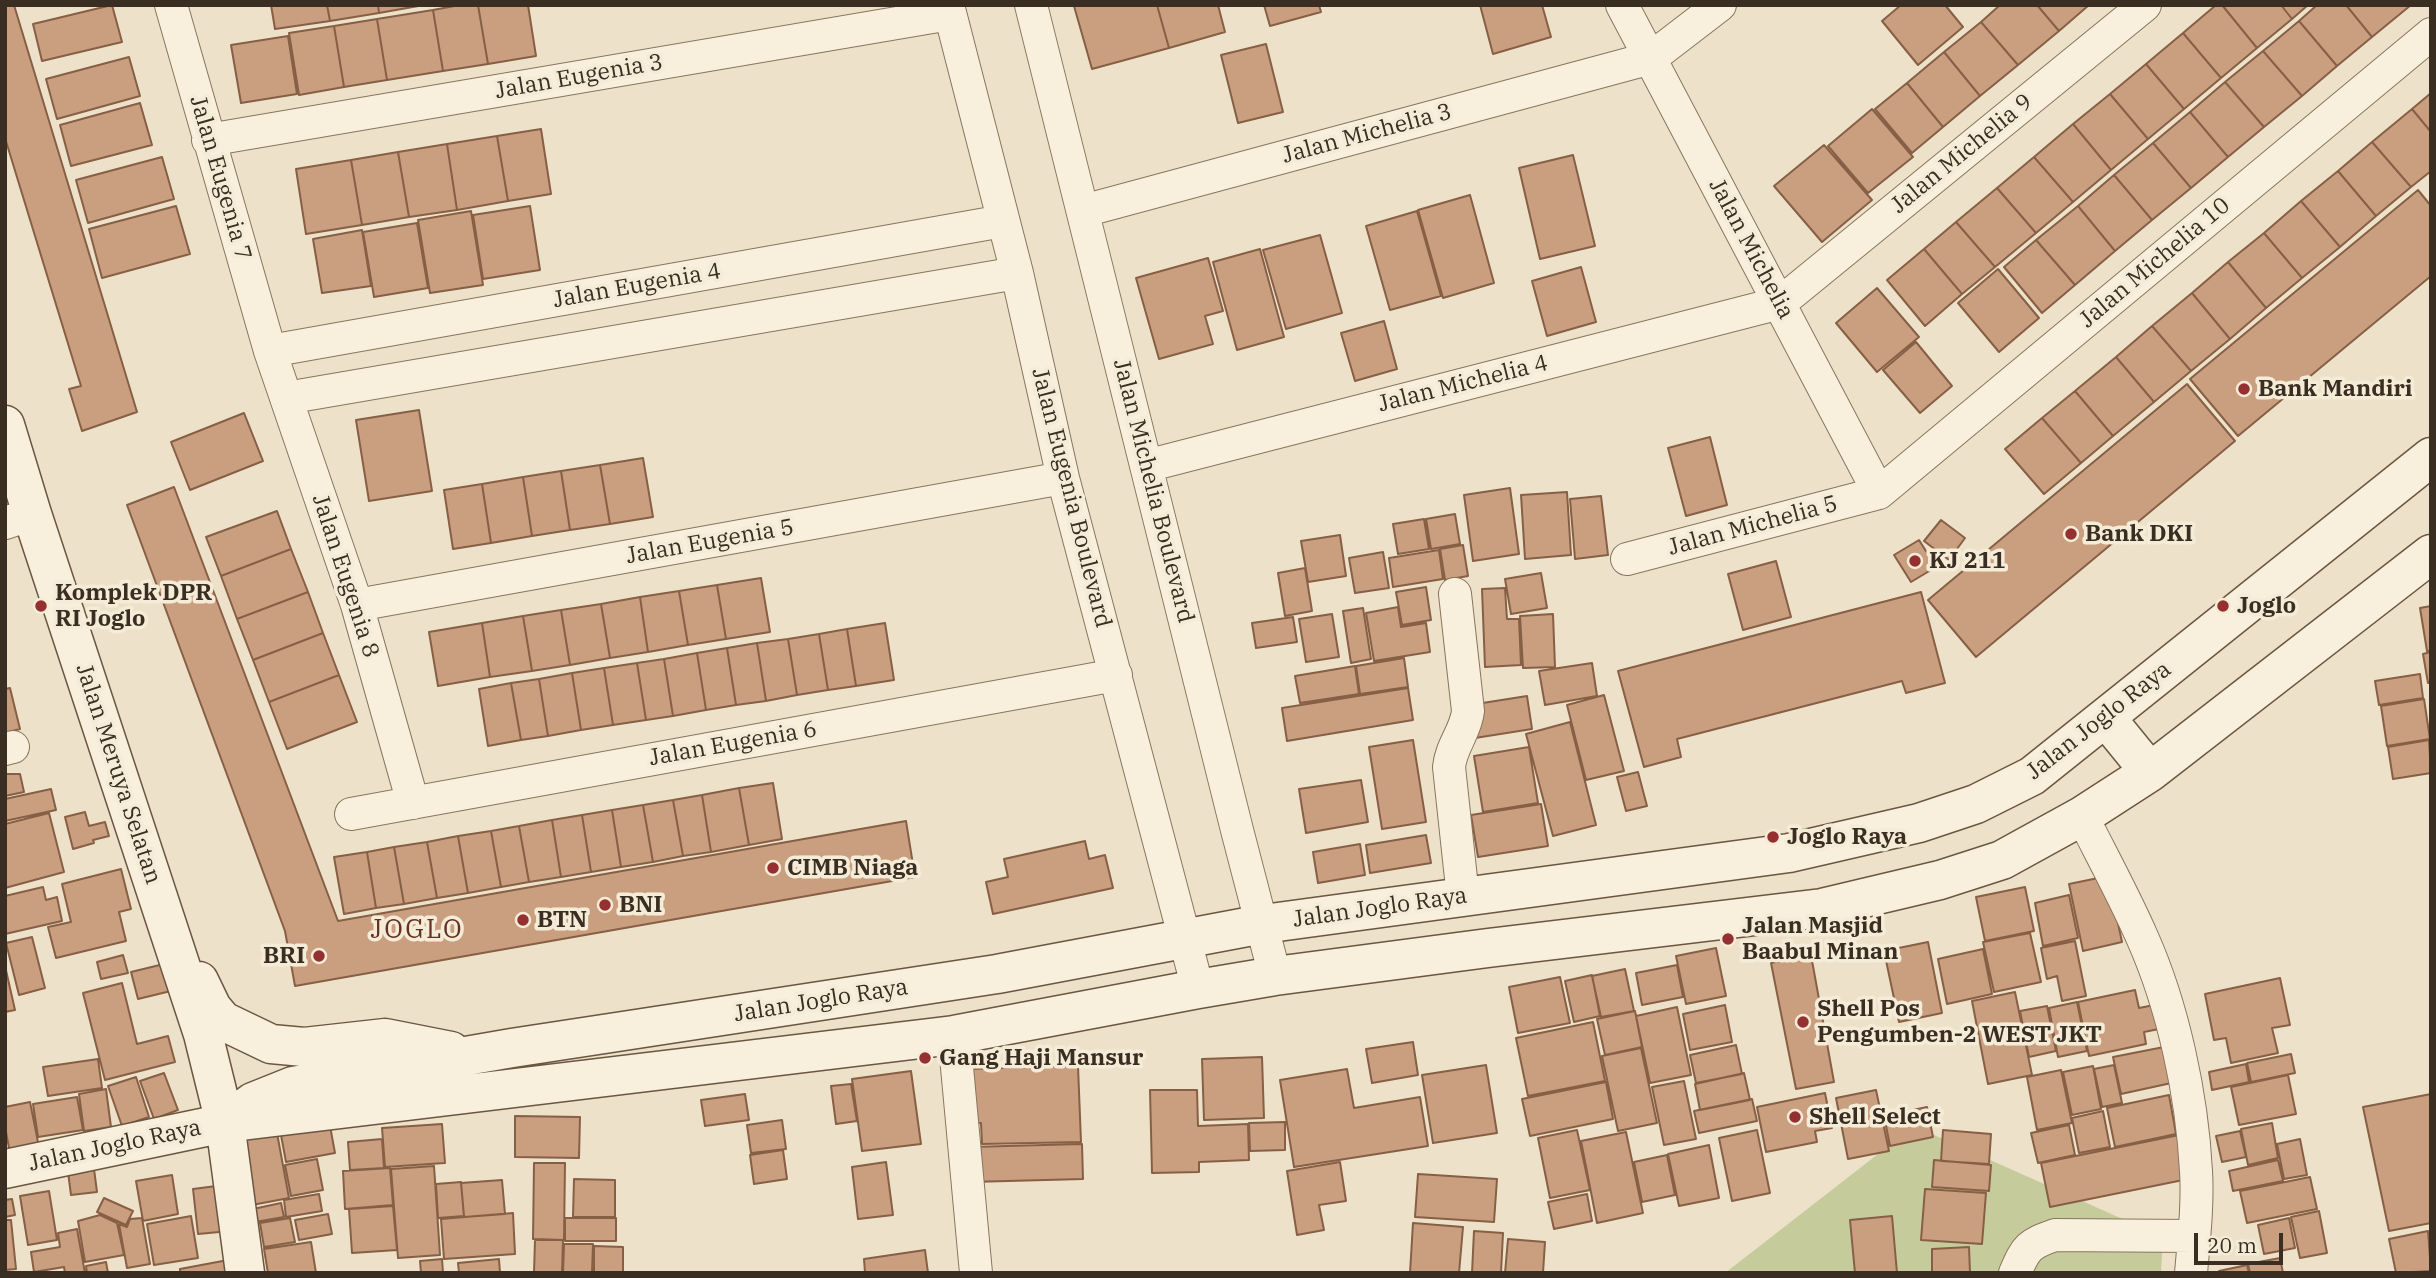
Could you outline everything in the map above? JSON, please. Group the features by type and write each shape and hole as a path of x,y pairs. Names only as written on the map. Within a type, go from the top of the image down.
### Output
{"main road":[{"name":"Jalan Meruya Selatan","path":"5,425 19,518 172,938 203,1034 225,1123 245,1273"},
{"name":"Jalan Joglo Raya","path":"225,1123 253,1101 293,1086 473,1055 997,974 1263,924 1789,853 1919,824 1976,804 2032,776 2431,457"},
{"name":"Jalan Joglo Raya","path":"5,1169 225,1123 954,1035 1275,976 1822,908 1940,880 2002,860 2082,816 2150,772 2431,554"},
{"path":"2106,718 2150,772"},
{"path":"172,938 193,966 212,1008 223,1021 271,1044 304,1047 385,1038 473,1055"}],"street":[{"name":"Jalan Eugenia 7","path":"171,5 270,351"},
{"name":"Jalan Michelia Boulevard","path":"1031,5 1275,976"},
{"name":"Jalan Michelia","path":"1622,5 1879,493"},
{"path":"1651,58 1720,5"},
{"name":"Jalan Michelia 9","path":"1780,303 2145,5"},
{"name":"Jalan Eugenia 3","path":"208,140 949,9"},
{"name":"Jalan Eugenia Boulevard","path":"949,9 1017,273 1063,478 1198,989"},
{"name":"Jalan Michelia 10","path":"1879,493 2431,34"},
{"name":"Jalan Michelia 3","path":"1083,211 1651,58"},
{"name":"Jalan Eugenia 4","path":"270,351 1003,221"},
{"path":"286,398 1017,273"},
{"name":"Jalan Michelia 4","path":"1146,466 1780,303"},
{"name":"Jalan Eugenia 8","path":"270,351 357,606 413,803"},
{"name":"Jalan Eugenia 5","path":"357,606 1063,478"},
{"name":"Jalan Michelia 5","path":"1627,559 1879,493"},
{"path":"1455,594 1468,711 1466,722 1450,755 1449,767 1463,897"},
{"name":"Jalan Eugenia 6","path":"351,814 1116,674"},
{"path":"2082,816 2143,938 2179,1057 2197,1173 2191,1273"},
{"path":"954,1035 976,1273"},
{"path":"2015,1273 2024,1251 2038,1241 2055,1235 2194,1236"}],"green space":[{"path":"1914,1126 2163,1237 2161,1273 1725,1273"}],"building":[{"path":"5,5 14,5 137,412 82,431 69,389 81,386 5,138"},
{"path":"112,5 122,42 42,61 33,24"},
{"path":"271,5 327,5 330,21 275,29"},
{"path":"327,5 378,5 379,13 330,21"},
{"path":"378,5 424,5 379,13"},
{"path":"478,5 488,64 443,71 433,10"},
{"path":"478,5 528,5 536,56 488,64"},
{"path":"1157,5 1169,48 1092,69 1074,6"},
{"path":"1157,5 1218,5 1225,32 1169,48"},
{"path":"1264,5 1319,5 1321,12 1270,26"},
{"path":"1480,5 1542,5 1551,37 1493,54"},
{"path":"1901,5 1945,5 1963,27 1918,65 1882,21"},
{"path":"2000,5 2037,5 2059,31 2018,65 1981,22"},
{"path":"2037,5 2089,5 2059,31"},
{"path":"2216,5 2222,5 2257,48 2221,78 2183,33"},
{"path":"2222,5 2281,5 2292,19 2257,48"},
{"path":"2281,5 2308,5 2292,19"},
{"path":"2317,5 2346,5 2372,37 2337,66 2299,21"},
{"path":"2346,5 2411,5 2372,37"},
{"path":"433,10 443,71 387,80 377,19"},
{"path":"377,19 387,80 344,87 334,26"},
{"path":"2299,21 2337,66 2302,96 2263,51"},
{"path":"1981,22 2018,65 1980,96 1944,52"},
{"path":"334,26 344,87 299,95 289,33"},
{"path":"2183,33 2221,78 2184,109 2146,64"},
{"path":"288,36 297,94 241,103 231,45"},
{"path":"1266,44 1283,112 1238,123 1221,55"},
{"path":"2263,51 2302,96 2264,127 2225,82"},
{"path":"1944,52 1980,96 1943,127 1907,83"},
{"path":"129,57 140,96 57,119 46,79"},
{"path":"2146,64 2184,109 2148,139 2110,94"},
{"path":"2225,82 2264,127 2228,157 2190,112"},
{"path":"1907,83 1943,127 1912,153 1875,109"},
{"path":"2431,93 2431,132 2412,109"},
{"path":"2110,94 2148,139 2111,170 2073,124"},
{"path":"140,103 152,145 71,166 60,125"},
{"path":"1872,109 1913,157 1868,193 1828,146"},
{"path":"2412,109 2431,132 2431,171 2411,187 2372,142"},
{"path":"2190,112 2228,157 2191,188 2153,143"},
{"path":"2073,124 2111,170 2073,202 2034,157"},
{"path":"541,129 551,194 508,201 497,136"},
{"path":"497,136 508,201 457,210 447,144"},
{"path":"2372,142 2411,187 2376,216 2338,171"},
{"path":"2153,143 2191,188 2152,220 2114,175"},
{"path":"447,144 457,210 409,217 398,152"},
{"path":"1824,145 1872,200 1822,242 1774,186"},
{"path":"398,152 409,217 362,225 351,160"},
{"path":"1573,155 1595,246 1540,259 1519,168"},
{"path":"162,157 174,199 88,223 76,180"},
{"path":"2034,157 2073,202 2036,233 1997,188"},
{"path":"351,160 362,225 306,234 296,169"},
{"path":"2338,171 2376,216 2340,247 2301,201"},
{"path":"2114,175 2152,220 2115,251 2078,206"},
{"path":"1997,188 2036,233 1995,267 1956,222"},
{"path":"2418,190 2431,206 2431,276 2238,436 2190,379"},
{"path":"1470,195 1494,283 1443,298 1418,210"},
{"path":"2301,201 2340,247 2302,278 2264,233"},
{"path":"176,206 190,254 102,278 89,229"},
{"path":"530,206 540,270 483,279 473,215"},
{"path":"2078,206 2115,251 2075,285 2036,240"},
{"path":"471,211 483,285 430,293 418,220"},
{"path":"1417,211 1441,296 1390,310 1366,226"},
{"path":"1956,222 1995,267 1962,294 1924,249"},
{"path":"417,223 428,288 374,297 363,232"},
{"path":"362,230 371,286 322,293 313,239"},
{"path":"2264,233 2302,278 2266,308 2228,262"},
{"path":"1320,235 1342,313 1286,329 1263,250"},
{"path":"2036,240 2075,285 2042,313 2004,267"},
{"path":"1260,249 1284,337 1237,350 1213,262"},
{"path":"1924,249 1962,294 1925,326 1887,280"},
{"path":"1208,258 1223,311 1205,316 1213,344 1159,359 1136,278"},
{"path":"2228,262 2266,308 2230,339 2192,293"},
{"path":"1581,267 1596,322 1547,336 1532,281"},
{"path":"1998,269 2039,318 1999,352 1958,303"},
{"path":"1877,288 1919,337 1877,372 1836,323"},
{"path":"2192,293 2230,339 2191,371 2152,326"},
{"path":"1384,321 1397,369 1355,381 1341,333"},
{"path":"2152,326 2191,371 2154,402 2116,357"},
{"path":"1916,342 1952,386 1920,413 1883,370"},
{"path":"2116,357 2154,402 2113,436 2075,391"},
{"path":"2187,384 2235,441 1976,657 1928,600"},
{"path":"2075,391 2113,436 2081,463 2042,418"},
{"path":"419,410 432,491 369,501 356,420"},
{"path":"244,413 263,461 190,490 171,442"},
{"path":"2042,418 2081,463 2044,494 2005,449"},
{"path":"1710,437 1727,505 1686,516 1668,448"},
{"path":"643,458 653,517 610,524 600,465"},
{"path":"600,465 610,524 570,530 561,471"},
{"path":"561,471 570,530 532,536 523,477"},
{"path":"523,477 532,536 491,543 482,484"},
{"path":"482,484 491,543 453,549 444,490"},
{"path":"174,487 338,921 906,821 915,877 295,986 285,931 127,505"},
{"path":"1510,488 1519,554 1473,561 1464,495"},
{"path":"1567,492 1571,555 1525,559 1521,495"},
{"path":"1601,496 1608,555 1575,559 1570,499"},
{"path":"277,511 291,549 221,576 206,537"},
{"path":"1455,514 1460,544 1431,549 1426,519"},
{"path":"1424,519 1429,549 1398,554 1393,524"},
{"path":"1941,520 1965,538 1949,560 1924,541"},
{"path":"1340,535 1346,576 1308,582 1301,541"},
{"name":"KJ 211","path":"1919,540 1936,567 1911,582 1894,555"},
{"path":"1463,545 1468,576 1445,580 1440,549"},
{"path":"291,549 308,592 237,619 221,576"},
{"path":"1439,550 1443,579 1393,587 1389,558"},
{"path":"1383,552 1389,588 1355,593 1349,558"},
{"path":"1776,561 1791,617 1743,630 1728,574"},
{"path":"1305,568 1312,611 1285,616 1278,573"},
{"path":"1541,573 1547,608 1511,614 1505,579"},
{"path":"761,578 770,632 726,639 717,585"},
{"path":"717,585 726,639 688,645 679,591"},
{"path":"1426,587 1431,620 1402,625 1396,592"},
{"path":"1505,588 1507,619 1519,619 1521,665 1485,667 1482,589"},
{"path":"679,591 688,645 648,652 640,597"},
{"path":"308,592 323,633 253,660 237,619"},
{"path":"1921,592 1945,683 1906,693 1902,681 1677,739 1681,757 1644,767 1618,671"},
{"path":"640,597 648,652 610,658 601,604"},
{"path":"601,604 610,658 570,665 561,610"},
{"path":"2431,606 2431,651 2427,651 2420,608"},
{"path":"1398,607 1401,627 1426,623 1430,652 1374,661 1366,613"},
{"path":"1363,608 1371,659 1351,663 1343,611"},
{"path":"561,610 570,665 532,671 523,616"},
{"path":"1332,614 1339,657 1306,662 1299,619"},
{"path":"1553,614 1555,667 1523,668 1520,616"},
{"path":"523,616 532,671 490,677 482,623"},
{"path":"1293,617 1297,642 1256,648 1252,623"},
{"path":"482,623 490,677 438,686 429,632"},
{"path":"885,623 894,680 856,686 847,629"},
{"path":"847,629 856,686 828,690 819,634"},
{"path":"323,633 339,675 269,702 253,660"},
{"path":"819,634 828,690 797,695 788,639"},
{"path":"788,639 797,695 766,701 757,643"},
{"path":"757,643 766,701 736,705 727,648"},
{"path":"727,648 736,705 706,710 697,653"},
{"path":"2431,652 2431,682 2428,683 2423,654"},
{"path":"697,653 706,710 673,716 664,659"},
{"path":"1404,658 1408,687 1360,694 1356,666"},
{"path":"664,659 673,716 646,720 637,663"},
{"path":"637,663 646,720 613,725 604,668"},
{"path":"1592,663 1597,696 1545,705 1539,671"},
{"path":"1355,666 1359,694 1300,703 1295,676"},
{"path":"604,668 613,725 581,730 572,673"},
{"path":"572,673 581,730 548,736 539,679"},
{"path":"2420,674 2423,698 2379,705 2375,681"},
{"path":"339,675 357,722 287,749 269,702"},
{"path":"539,679 548,736 521,740 511,683"},
{"path":"511,683 521,740 488,746 479,689"},
{"path":"10,688 20,729 5,733 5,689"},
{"path":"1408,688 1413,720 1287,741 1282,708"},
{"path":"1604,695 1624,771 1586,780 1567,705"},
{"path":"1527,696 1532,729 1475,738 1470,705"},
{"path":"2424,699 2430,739 2387,746 2381,706"},
{"path":"1570,722 1596,825 1553,836 1526,734"},
{"path":"1413,740 1426,822 1382,829 1369,747"},
{"path":"2429,740 2431,773 2393,779 2388,747"},
{"path":"1529,747 1538,803 1483,812 1474,756"},
{"path":"1638,772 1647,806 1626,811 1617,777"},
{"path":"5,774 20,774 24,792 5,796"},
{"path":"1361,780 1368,822 1306,833 1299,789"},
{"path":"773,783 782,839 749,845 739,788"},
{"path":"739,788 749,845 711,852 702,795"},
{"path":"51,789 56,810 5,821 5,799"},
{"path":"702,795 711,852 683,856 673,800"},
{"path":"673,800 683,856 653,862 643,805"},
{"path":"1541,804 1548,846 1478,857 1471,815"},
{"path":"643,805 653,862 621,867 612,810"},
{"path":"612,810 621,867 591,872 582,815"},
{"path":"85,812 89,826 105,822 109,836 73,849 65,817"},
{"path":"49,813 64,872 5,888 5,824"},
{"path":"582,815 591,872 561,877 552,820"},
{"path":"552,820 561,877 529,882 519,826"},
{"path":"519,826 529,882 501,887 491,831"},
{"path":"491,831 501,887 468,893 458,836"},
{"path":"1426,835 1431,863 1370,873 1366,845"},
{"path":"458,836 468,893 437,898 427,842"},
{"path":"1085,841 1089,859 1105,855 1113,888 993,914 986,882 1008,877 1004,859"},
{"path":"427,842 437,898 404,904 394,847"},
{"path":"1360,844 1365,875 1318,883 1313,852"},
{"path":"394,847 404,904 376,908 367,852"},
{"path":"367,852 376,908 344,914 334,857"},
{"path":"121,869 131,909 119,912 126,941 56,958 48,927 71,922 62,884"},
{"path":"2108,876 2122,942 2083,951 2069,884"},
{"path":"43,887 46,900 57,897 62,921 5,934 5,896"},
{"path":"2025,887 2034,931 1985,941 1976,897"},
{"path":"2069,895 2078,938 2043,946 2035,903"},
{"path":"2030,933 2041,982 1994,992 1983,942"},
{"path":"32,937 45,988 19,995 6,943"},
{"path":"2075,941 2086,996 2062,1001 2057,976 2047,979 2041,948"},
{"path":"1928,942 1942,1013 1899,1022 1884,951"},
{"path":"1716,948 1726,996 1686,1004 1676,956"},
{"path":"1983,949 1992,994 1947,1004 1938,959"},
{"path":"123,955 128,973 101,979 97,962"},
{"name":"Shell Pos Pengumben-2 WEST JKT","path":"1811,955 1834,1082 1796,1089 1771,963"},
{"path":"168,963 175,990 138,999 131,972"},
{"path":"1677,965 1683,997 1642,1005 1636,973"},
{"path":"5,966 15,1010 5,1012"},
{"path":"1625,969 1634,1011 1601,1017 1592,976"},
{"path":"1592,975 1600,1016 1574,1022 1565,981"},
{"path":"1560,977 1570,1023 1518,1033 1509,987"},
{"path":"2280,978 2290,1025 2272,1028 2278,1053 2231,1063 2226,1038 2214,1040 2205,994"},
{"path":"122,983 137,1044 168,1036 175,1062 105,1080 83,993"},
{"path":"2135,990 2139,1008 2154,1005 2159,1029 2144,1032 2146,1044 2089,1056 2078,1002"},
{"path":"2015,992 2032,1075 1988,1084 1972,1001"},
{"path":"2077,1002 2087,1051 2058,1057 2049,1008"},
{"path":"1725,1005 1732,1042 1690,1050 1683,1014"},
{"path":"2047,1006 2056,1051 2029,1057 2020,1011"},
{"path":"1677,1007 1691,1075 1650,1083 1636,1016"},
{"path":"1635,1011 1642,1047 1605,1055 1597,1019"},
{"path":"1593,1022 1605,1081 1528,1096 1516,1038"},
{"path":"1413,1042 1418,1075 1372,1083 1366,1049"},
{"path":"1736,1045 1742,1074 1696,1083 1690,1055"},
{"path":"2169,1046 2176,1082 2121,1094 2113,1057"},
{"path":"1641,1048 1657,1123 1618,1131 1602,1056"},
{"path":"2291,1054 2295,1073 2251,1082 2247,1063"},
{"path":"1262,1057 1264,1118 1204,1120 1202,1059"},
{"path":"98,1059 102,1088 48,1096 43,1067"},
{"path":"2246,1064 2249,1082 2212,1090 2209,1072"},
{"path":"1486,1065 1497,1133 1433,1143 1422,1075"},
{"path":"2114,1065 2122,1103 2102,1107 2094,1069"},
{"path":"1078,1066 1081,1142 982,1144 981,1123 967,1123 966,1069"},
{"path":"2093,1066 2101,1109 2072,1115 2063,1072"},
{"path":"1347,1069 1354,1108 1420,1097 1428,1146 1294,1167 1280,1080"},
{"path":"2061,1070 2072,1123 2037,1130 2027,1077"},
{"path":"911,1071 921,1144 862,1151 852,1079"},
{"path":"164,1073 178,1110 154,1119 140,1081"},
{"path":"1744,1073 1750,1100 1700,1110 1695,1084"},
{"path":"2288,1075 2296,1114 2239,1125 2231,1087"},
{"path":"136,1077 149,1117 122,1126 108,1086"},
{"path":"1684,1081 1696,1139 1664,1145 1652,1087"},
{"path":"1606,1082 1613,1119 1530,1136 1522,1099"},
{"path":"851,1084 857,1121 836,1124 831,1086"},
{"path":"106,1089 111,1127 84,1131 79,1094"},
{"path":"1150,1090 1197,1090 1198,1126 1248,1124 1249,1160 1199,1162 1199,1172 1152,1173"},
{"path":"1876,1090 1889,1151 1848,1159 1836,1098"},
{"name":"Shell Select","path":"1825,1093 1832,1128 1815,1131 1817,1142 1766,1152 1757,1107"},
{"path":"745,1094 749,1120 705,1126 701,1100"},
{"path":"2431,1094 2431,1223 2389,1231 2363,1107"},
{"path":"2169,1095 2176,1134 2115,1147 2107,1108"},
{"path":"77,1097 83,1130 38,1137 33,1104"},
{"path":"1752,1099 1757,1121 1699,1133 1694,1111"},
{"path":"30,1102 39,1147 10,1153 5,1127 5,1107"},
{"path":"1927,1107 1933,1137 1890,1146 1884,1116"},
{"path":"2103,1111 2110,1147 2079,1153 2072,1118"},
{"path":"515,1116 580,1117 579,1158 515,1157"},
{"path":"782,1120 786,1149 751,1153 747,1125"},
{"path":"1285,1122 1285,1150 1250,1151 1249,1123"},
{"path":"2272,1123 2278,1158 2248,1165 2241,1129"},
{"path":"442,1124 445,1163 385,1167 382,1128"},
{"path":"2069,1125 2075,1155 2038,1163 2031,1133"},
{"path":"330,1126 335,1153 286,1162 281,1135"},
{"path":"1577,1130 1590,1190 1550,1198 1538,1138"},
{"path":"1757,1130 1770,1193 1732,1201 1719,1138"},
{"path":"1943,1130 1991,1134 1989,1164 1941,1161"},
{"path":"2240,1131 2246,1157 2222,1162 2216,1136"},
{"path":"1626,1132 1643,1213 1597,1223 1581,1141"},
{"path":"277,1133 289,1198 252,1205 240,1140"},
{"path":"2184,1134 2193,1178 2050,1207 2041,1163"},
{"path":"382,1139 384,1168 350,1170 348,1142"},
{"path":"2300,1139 2307,1175 2284,1179 2277,1144"},
{"path":"1082,1144 1083,1179 970,1182 969,1147"},
{"path":"1709,1145 1719,1198 1679,1206 1668,1154"},
{"path":"783,1150 787,1179 754,1184 750,1155"},
{"path":"1667,1155 1675,1195 1642,1202 1634,1162"},
{"path":"317,1159 323,1190 291,1196 285,1165"},
{"path":"1934,1160 1991,1165 1989,1191 1932,1187"},
{"path":"2278,1160 2283,1181 2233,1191 2229,1171"},
{"path":"886,1162 893,1215 858,1219 852,1167"},
{"path":"1340,1162 1346,1201 1319,1205 1324,1230 1297,1235 1287,1171"},
{"path":"534,1163 565,1163 564,1240 533,1239"},
{"path":"434,1166 440,1255 398,1258 391,1169"},
{"path":"390,1168 393,1205 345,1209 343,1171"},
{"path":"94,1169 97,1192 71,1195 68,1172"},
{"path":"1418,1174 1497,1179 1494,1222 1415,1217"},
{"path":"172,1175 178,1214 143,1221 136,1181"},
{"path":"2310,1177 2317,1209 2247,1223 2240,1191"},
{"path":"574,1179 615,1180 615,1217 573,1217"},
{"path":"502,1180 505,1214 464,1217 461,1183"},
{"path":"461,1182 464,1216 438,1218 436,1184"},
{"path":"224,1185 230,1231 198,1234 193,1189"},
{"path":"1925,1189 1986,1193 1982,1244 1921,1240"},
{"path":"49,1191 57,1240 28,1245 20,1196"},
{"path":"319,1194 322,1211 286,1217 284,1200"},
{"path":"1587,1194 1592,1221 1554,1229 1548,1202"},
{"path":"104,1198 133,1211 126,1225 97,1212"},
{"path":"12,1199 15,1215 5,1217 5,1200"},
{"path":"281,1203 284,1217 255,1222 253,1209"},
{"path":"393,1206 397,1250 352,1253 349,1209"},
{"path":"2319,1211 2327,1253 2300,1258 2291,1217"},
{"path":"513,1213 515,1254 444,1259 441,1219"},
{"path":"328,1214 332,1234 299,1240 295,1220"},
{"path":"100,1215 117,1223 124,1255 85,1262 78,1221"},
{"path":"191,1216 198,1258 154,1265 147,1224"},
{"path":"1892,1216 1897,1273 1855,1273 1850,1220"},
{"path":"142,1218 150,1264 127,1268 119,1224 127,1227 130,1219"},
{"path":"290,1218 295,1242 264,1247 260,1223"},
{"path":"565,1218 616,1218 616,1241 565,1241"},
{"path":"2289,1218 2295,1248 2264,1254 2258,1225"},
{"path":"5,1220 11,1220 16,1269 5,1270"},
{"path":"1413,1223 1463,1227 1459,1273 1410,1273"},
{"path":"77,1229 85,1273 65,1273 64,1267 34,1272 31,1252 60,1247 58,1233"},
{"path":"1474,1231 1503,1233 1501,1273 1472,1273"},
{"path":"2428,1231 2431,1271 2396,1273 2389,1239"},
{"path":"1508,1239 1545,1242 1543,1273 1505,1273"},
{"path":"535,1240 563,1240 562,1273 534,1273"},
{"path":"311,1242 316,1273 268,1273 264,1249"},
{"path":"564,1244 593,1244 592,1273 563,1273"},
{"path":"594,1246 623,1247 623,1273 594,1273"},
{"path":"1969,1247 1970,1273 1932,1273 1932,1249"},
{"path":"925,1250 928,1273 865,1273 864,1259"},
{"path":"2280,1258 2283,1273 2250,1273 2248,1264"},
{"path":"442,1259 443,1273 421,1273 420,1261"},
{"path":"499,1259 500,1273 459,1273 458,1263"},
{"path":"228,1260 230,1273 180,1273 180,1269"},
{"path":"106,1262 108,1273 87,1273 86,1266"},
{"path":"2247,1265 2249,1273 2219,1273 2219,1271"}],"place":[{"name":"Bank Mandiri","path":"2244,389"},
{"name":"Bank DKI","path":"2071,534"},
{"name":"KJ 211","path":"1915,561"},
{"name":"Komplek DPR RI Joglo","path":"41,606"},
{"name":"Joglo","path":"2223,606"},
{"name":"Joglo Raya","path":"1773,837"},
{"name":"CIMB Niaga","path":"773,868"},
{"name":"BNI","path":"605,905"},
{"name":"BTN","path":"523,920"},
{"name":"Jalan Masjid Baabul Minan","path":"1728,939"},
{"name":"BRI","path":"319,956"},
{"name":"Shell Pos Pengumben-2 WEST JKT","path":"1803,1022"},
{"name":"Gang Haji Mansur","path":"925,1058"},
{"name":"Shell Select","path":"1795,1117"}],"district":[{"name":"JOGLO","path":"417,930"}]}
